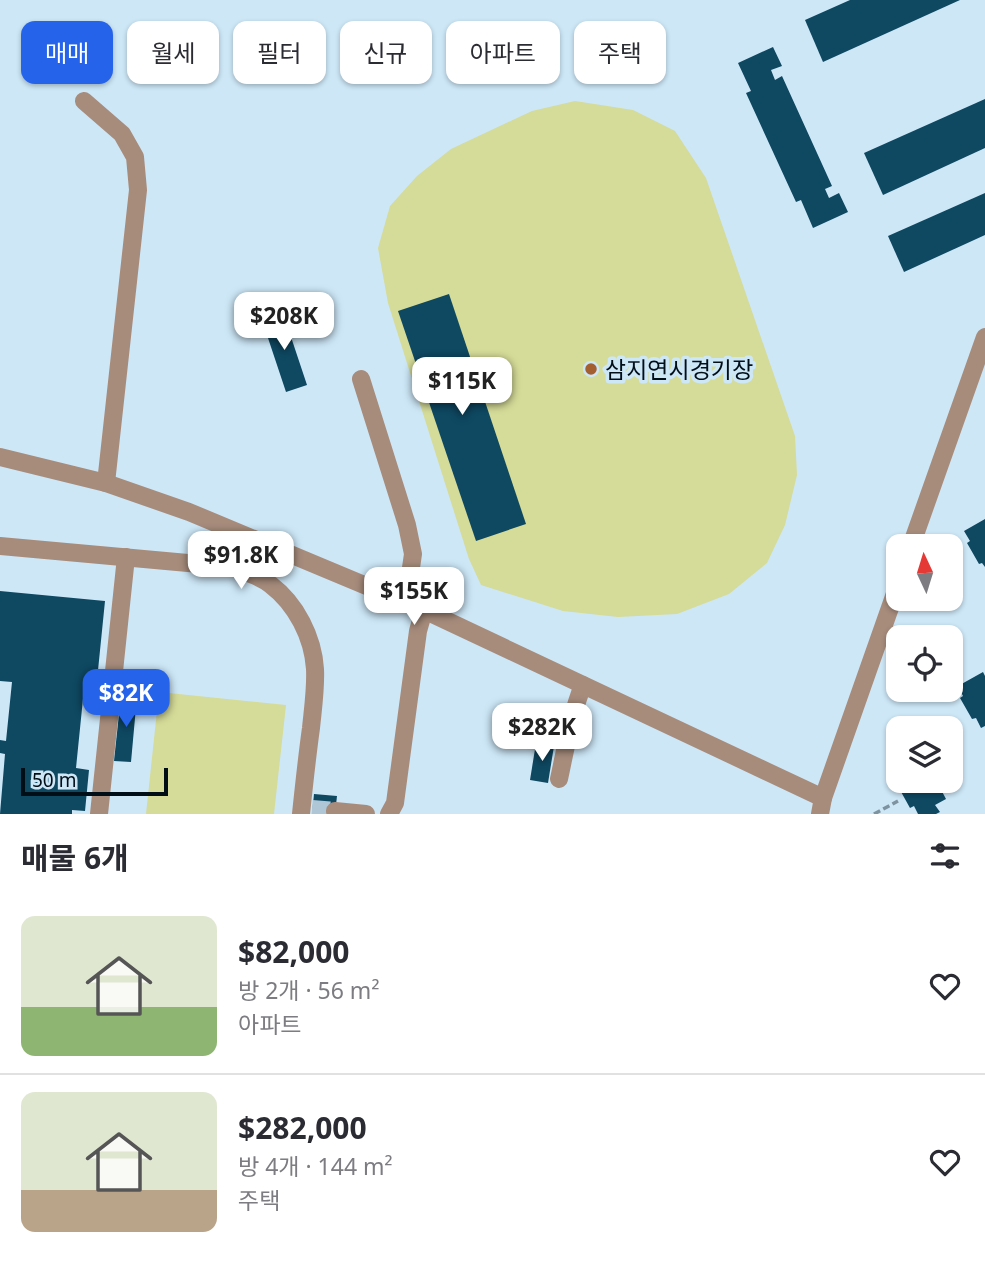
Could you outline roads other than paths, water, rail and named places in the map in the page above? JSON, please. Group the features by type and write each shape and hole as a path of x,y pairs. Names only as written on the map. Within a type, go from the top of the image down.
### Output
{"street":[{"path":"84,100 122,134 135,157 138,190 106,483"},
{"path":"915,534 985,337"},
{"path":"360,379 407,525 413,554 406,602"},
{"path":"0,457 106,483 188,512 406,602 583,685 822,806 889,611"},
{"path":"0,545 232,567 271,584 302,621 311,646 315,678 305,810"},
{"path":"99,814 126,557"},
{"path":"389,814 395,803 418,631 424,610"},
{"path":"559,779 573,715 583,685"},
{"path":"335,811 366,814"}],"tunnel":[{"path":"312,809 335,811"}],"place":[{"name":"삼지연시경기장","path":"591,369"}]}
